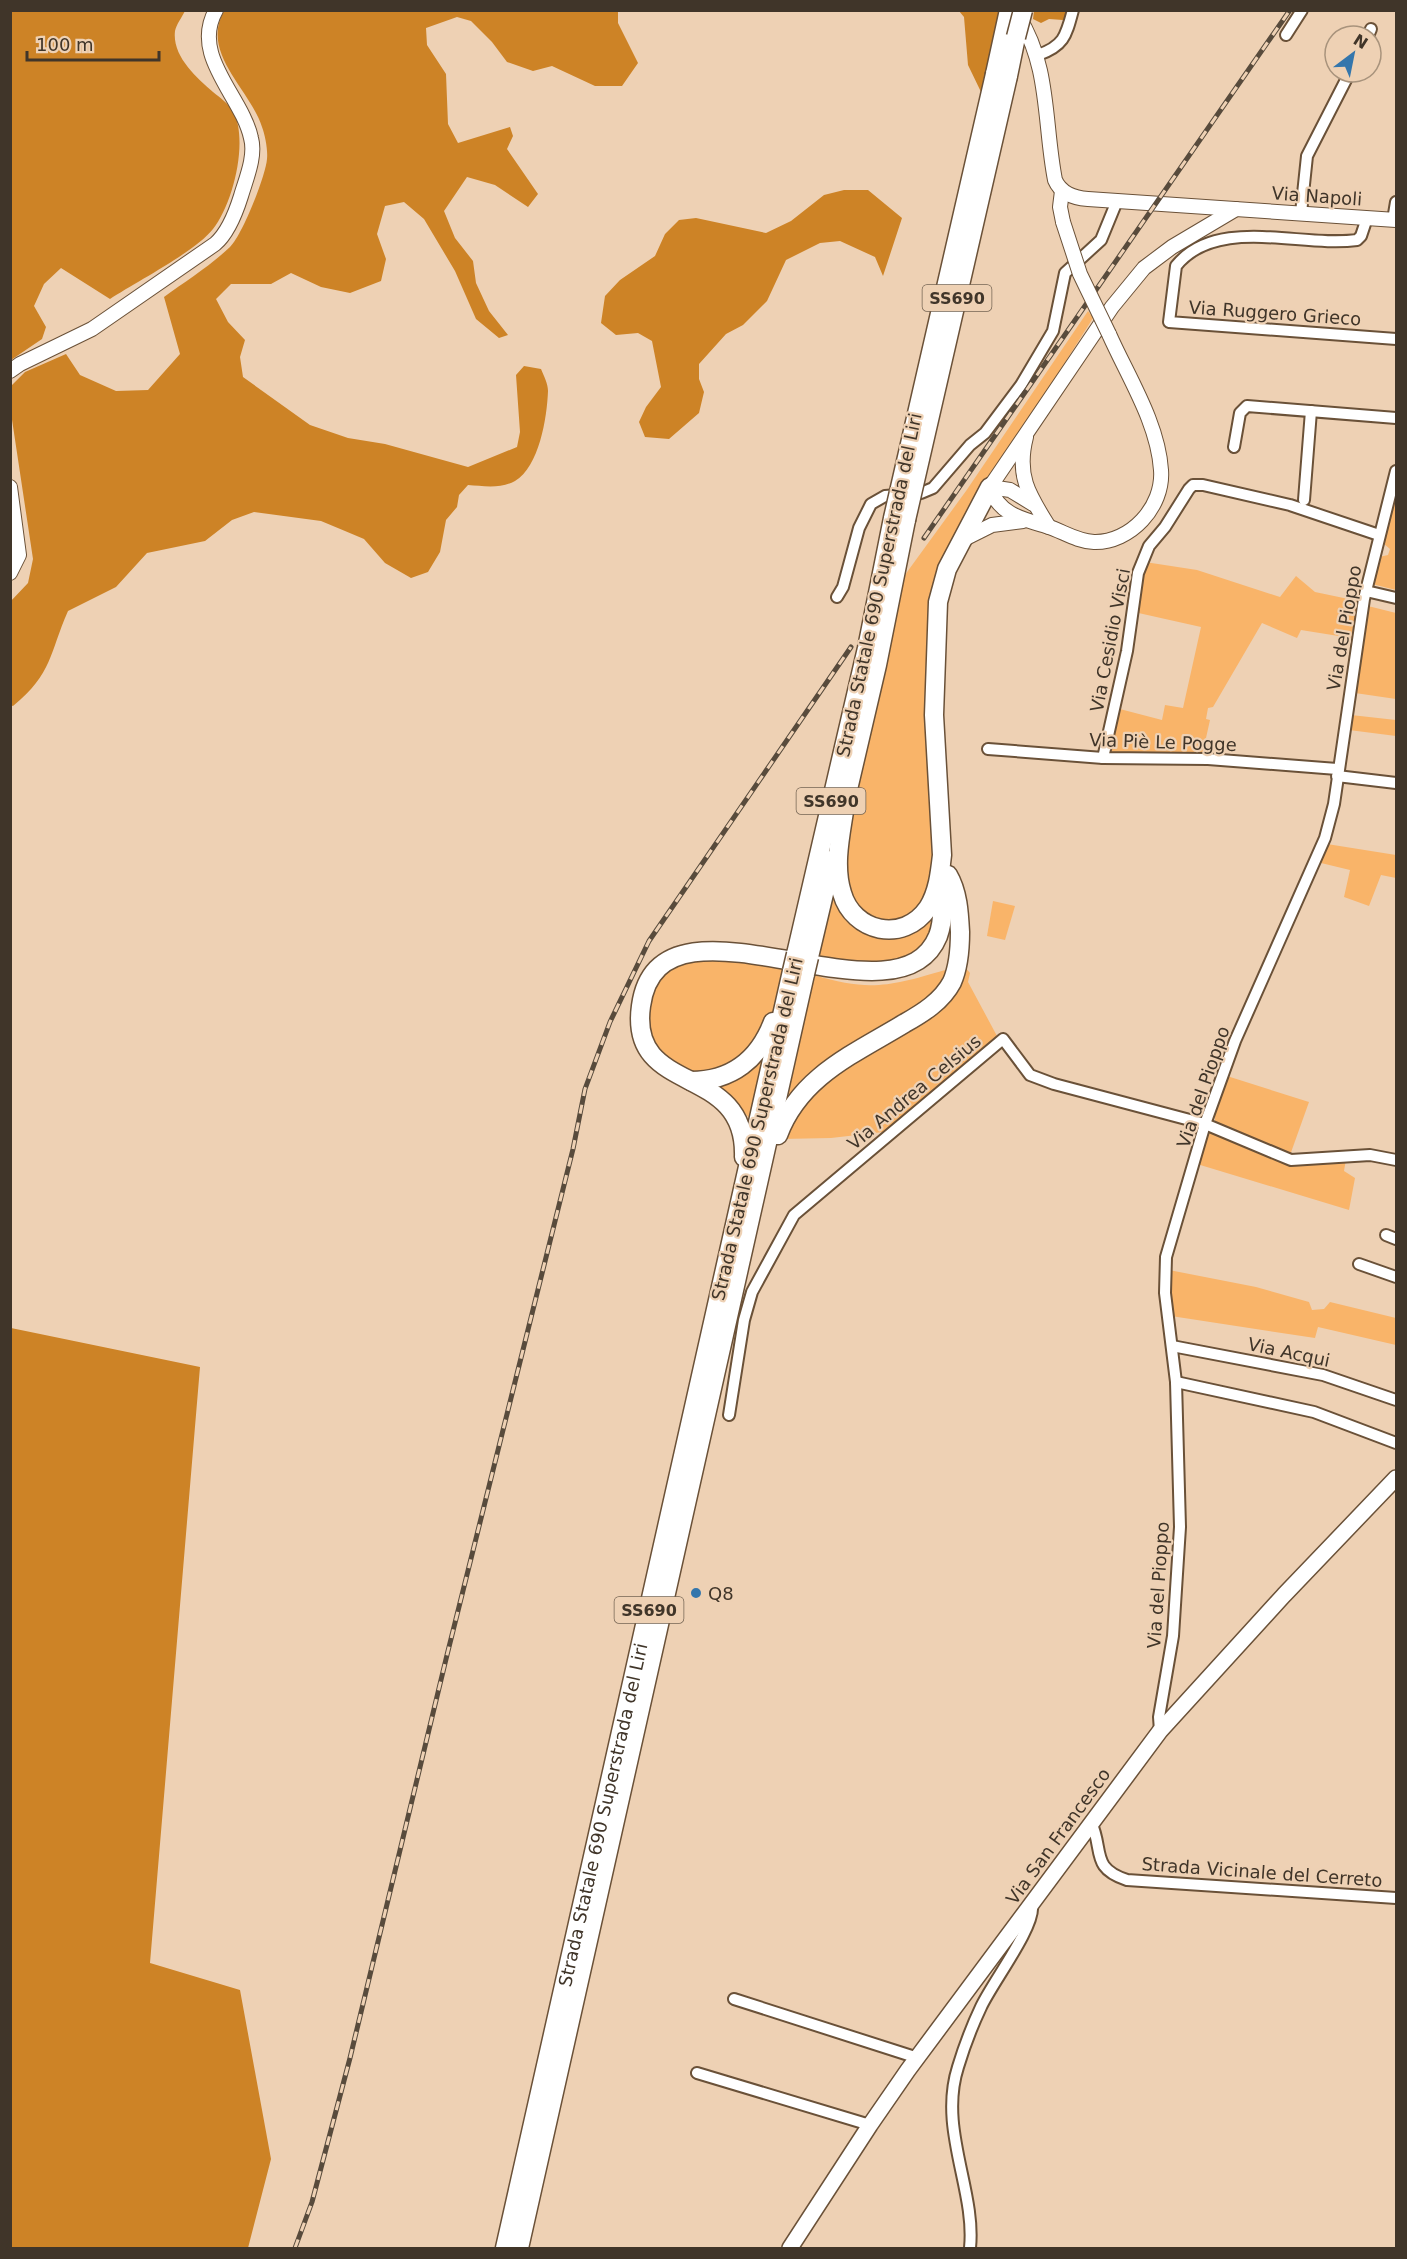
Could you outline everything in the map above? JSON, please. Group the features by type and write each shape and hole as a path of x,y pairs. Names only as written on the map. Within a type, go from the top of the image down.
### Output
{"highway":[{"name":"Strada Statale 690 Superstrada del Liri","path":"520,2248 867,648 1001,75 1011,20 1023,10"},
{"path":"749,1198 744,1142 738,1119 721,1100 691,1080 660,1064 645,1042 640,1025 641,1005 652,979 669,962 692,952 730,952 797,963 815,972 867,980 898,978 924,970 937,960 949,937 951,908 942,855 934,715 938,602 947,568 990,487"},
{"name":"Strada Statale 690 Superstrada del Liri","path":"797,963 845,805 877,665 899,519"},
{"path":"845,805 838,859 839,880 844,901 858,920 880,930 897,929 908,925 919,918 929,906 944,874"},
{"path":"749,1198 781,1127 801,1094 832,1066 929,1008 952,982 958,960 960,933 955,891 944,874"},
{"path":"691,1080 714,1079 727,1075 757,1053 768,1035 797,963"},
{"name":"Strada Statale 690 Superstrada del Liri","path":"505,2248 749,1198"}],"main road":[{"path":"10,371 92,329 215,244 224,234 237,207 252,149 248,129 210,49 210,31 216,10"},
{"path":"1011,20 1031,36 1038,55 1052,166 1056,182 1062,191 1060,207 1063,222 1080,274 1109,334 1150,423 1160,460 1161,490 1154,505 1141,522 1116,539 1094,542 1070,538 1049,527 1025,521 1007,513 993,499 990,487 1028,430 1112,307 1144,268 1172,247 1236,209"},
{"name":"Via Napoli","path":"1062,191 1081,199 1395,220"},
{"path":"1028,430 1023,448 1023,479 1035,505 1049,527"},
{"path":"990,487 1010,490 1035,505"},
{"path":"10,488 19,555 10,573"},
{"path":"960,542 992,525 1025,521"},
{"name":"Via San Francesco","path":"790,2248 870,2124 1160,1731 1284,1595 1396,1478"}],"street":[{"path":"1038,55 1055,49 1066,34 1073,10"},
{"path":"1286,35 1302,10"},
{"path":"1301,213 1307,156 1344,84"},
{"path":"837,597 843,587 859,528 871,504 885,496 921,493 933,488 969,445 985,433 1021,385 1053,331 1065,273 1101,240 1117,201"},
{"path":"1395,220 1396,202"},
{"name":"Via Ruggero Grieco","path":"1367,218 1357,240 1320,241 1241,236 1204,245 1176,266 1169,322 1396,339"},
{"path":"1234,447 1240,413 1247,406 1396,418"},
{"path":"1304,500 1311,411"},
{"name":"Via del Pioppo","path":"1160,1731 1159,1717 1176,1613 1179,1548 1176,1382 1165,1293 1166,1257 1205,1124 1251,1000 1317,860 1334,804 1366,591 1396,471"},
{"name":"Via Cesidio Visci","path":"1103,758 1127,651 1138,573 1149,546 1165,527 1189,489 1197,484 1290,505 1380,536"},
{"path":"1366,591 1396,598"},
{"name":"Via Piè Le Pogge","path":"988,749 1103,758 1218,760 1337,772 1396,783"},
{"name":"Via Andrea Celsius","path":"729,1415 744,1320 752,1292 794,1215 1003,1039 1030,1075 1205,1124 1291,1160 1370,1155 1396,1160"},
{"path":"1359,1264 1396,1277"},
{"name":"Via Acqui","path":"1172,1346 1323,1375 1396,1400"},
{"path":"1176,1382 1314,1412 1396,1443"},
{"name":"Strada Vicinale del Cerreto","path":"1091,1822 1102,1865 1111,1873 1126,1880 1396,1898"},
{"path":"970,2248 969,2221 954,2135 955,2078 981,2007 1029,1925 1032,1906"},
{"path":"735,1999 918,2058"},
{"path":"697,2073 870,2124"}],"shaded area":[{"path":"11,11 185,11 175,31 177,49 193,73 233,111 238,123 239,154 237,172 227,204 213,229 205,238 110,299 61,268 44,284 34,306 46,327 42,339 11,360"},
{"path":"224,11 618,11 618,23 638,63 622,86 595,86 552,66 533,71 507,62 492,42 471,21 457,17 426,28 427,45 446,74 448,124 458,143 510,127 513,136 507,149 538,194 528,207 495,185 467,177 444,211 455,238 473,261 476,283 489,311 508,335 499,338 476,319 455,271 424,219 404,202 385,206 377,234 386,259 381,281 350,293 321,287 291,273 271,284 231,284 216,299 228,322 245,340 240,357 243,377 310,425 348,438 385,444 468,467 517,447 520,432 516,375 524,366 541,369 547,386 546,414 540,441 530,465 515,481 498,486 468,485 459,495 457,507 446,520 440,552 428,572 411,578 385,563 364,539 345,531 321,521 254,512 232,520 205,541 147,553 116,587 68,611 43,673 13,706 10,705 10,602 28,583 33,559 11,413 11,386 25,372 66,354 80,375 116,391 148,390 180,354 164,297 214,261 235,241 253,205 266,167 267,147 262,127 256,113 229,70 218,42 218,26"},
{"path":"959,11 1000,11 982,94 968,65 964,17"},
{"path":"1034,11 1071,11 1063,20 1049,19 1041,23 1033,19"},
{"path":"844,190 868,190 902,218 883,276 875,257 840,241 820,243 786,260 767,301 743,325 726,334 699,364 699,379 704,392 699,413 669,439 645,437 639,422 646,407 661,387 652,341 638,333 616,335 601,323 605,296 620,280 655,256 665,234 679,220 696,218 766,233 791,221 824,195"},
{"path":"1088,311 1093,318 952,542 938,573 935,870 930,899 900,922 871,921 850,902 843,848 902,579 966,491"},
{"path":"1394,502 1396,502 1396,590 1372,584 1379,557 1388,555 1390,549 1383,543"},
{"path":"1145,562 1197,570 1280,597 1296,576 1315,592 1358,601 1351,638 1301,630 1297,638 1262,623 1213,707 1208,708 1206,719 1210,720 1202,756 1108,752 1116,708 1162,720 1165,705 1183,708 1201,627 1134,612"},
{"path":"1368,606 1396,613 1396,699 1355,693"},
{"path":"1351,715 1396,720 1396,736 1349,730"},
{"path":"1327,844 1396,855 1396,878 1381,875 1369,906 1344,897 1350,870 1321,863"},
{"path":"834,886 872,931 937,906 930,943 894,966 817,960"},
{"path":"993,901 1015,906 1005,940 987,936"},
{"path":"713,957 786,967 775,1011 736,1065 699,1074 677,1066 663,1053 653,1038 649,1020 650,1003 656,986 668,972 685,962"},
{"path":"965,967 970,973 968,982 997,1036 883,1132 831,1138 781,1139 794,1107"},
{"path":"948,971 938,995 788,1096 814,975 850,984 880,985"},
{"path":"761,1056 765,1057 751,1120 734,1101 713,1085"},
{"path":"1227,1076 1309,1102 1289,1158 1215,1124 1215,1110"},
{"path":"1213,1131 1281,1160 1346,1159 1344,1171 1355,1178 1349,1210 1197,1164 1206,1135"},
{"path":"1169,1270 1256,1287 1309,1302 1312,1310 1324,1309 1330,1302 1396,1318 1396,1345 1318,1327 1315,1338 1171,1316"},
{"path":"11,1328 200,1367 150,1963 240,1990 271,2159 248,2248 11,2248"}],"railway":[{"path":"924,538 1290,10"},
{"path":"295,2248 312,2202 350,2058 447,1655 573,1149 585,1089 610,1022 649,941 851,647"}],"place":[{"name":"Q8","path":"696,1593"}]}
